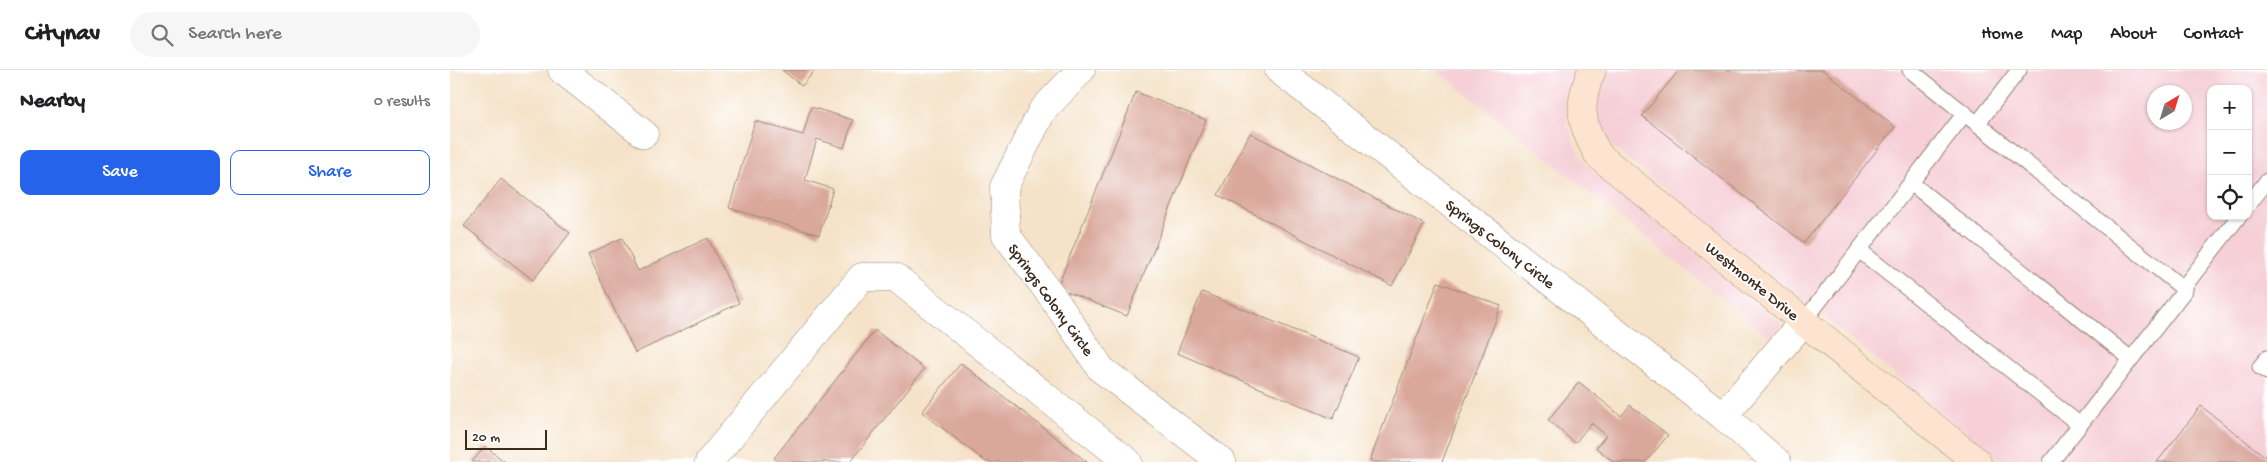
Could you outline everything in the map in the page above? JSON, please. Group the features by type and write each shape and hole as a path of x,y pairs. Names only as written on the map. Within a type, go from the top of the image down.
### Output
{"street":[{"path":"562,70 644,134"},
{"name":"Springs Colony Circle","path":"1081,70 1042,111 1004,188 1006,235 1052,296 1101,369 1222,462"},
{"name":"Springs Colony Circle","path":"1279,70 1723,416 1777,462"},
{"name":"Westmonte Drive","path":"1592,70 1584,90 1582,113 1587,135 1599,156 1977,462"},
{"path":"710,462 862,276 895,277 1128,462"},
{"path":"1723,416 1804,321"}],"lane":[{"path":"1910,70 2183,288"},
{"path":"1978,124 2020,70"},
{"path":"1804,321 1965,113"},
{"path":"2252,200 2267,181"},
{"path":"1911,183 2131,359"},
{"path":"2051,462 2185,290 2183,288 2236,220"},
{"path":"1859,250 2080,425"},
{"path":"2267,358 2260,367 2267,372"}],"shaded area":[{"path":"1437,70 1577,70 1571,85 1568,102 1564,104 1567,116 1566,128 1570,128 1574,144 1586,165 1783,324 1771,338"},
{"path":"1610,70 2267,70 2267,462 2003,462 1611,145 1601,128 1597,110 1599,92"}],"building":[{"path":"782,70 815,70 802,86"},
{"path":"1679,70 1823,70 1895,127 1804,243 1642,116"},
{"path":"1136,92 1206,120 1127,316 1057,288"},
{"path":"811,107 853,120 844,148 817,139 805,180 833,189 819,235 729,208 755,121 803,135"},
{"path":"1250,133 1424,224 1392,286 1218,195"},
{"path":"501,179 570,233 533,280 464,226"},
{"path":"622,238 638,271 708,238 739,303 635,353 588,254"},
{"path":"1438,282 1501,306 1442,462 1374,462 1370,460"},
{"path":"1202,292 1359,357 1333,419 1177,353"},
{"path":"875,330 924,369 850,462 780,462 774,458"},
{"path":"961,363 1087,462 986,462 922,412"},
{"path":"1579,382 1621,416 1630,405 1668,435 1646,462 1614,462 1596,448 1606,435 1591,423 1575,443 1548,420"},
{"path":"2201,406 2267,458 2267,462 2157,462"},
{"path":"485,446 505,462 472,462"}]}
